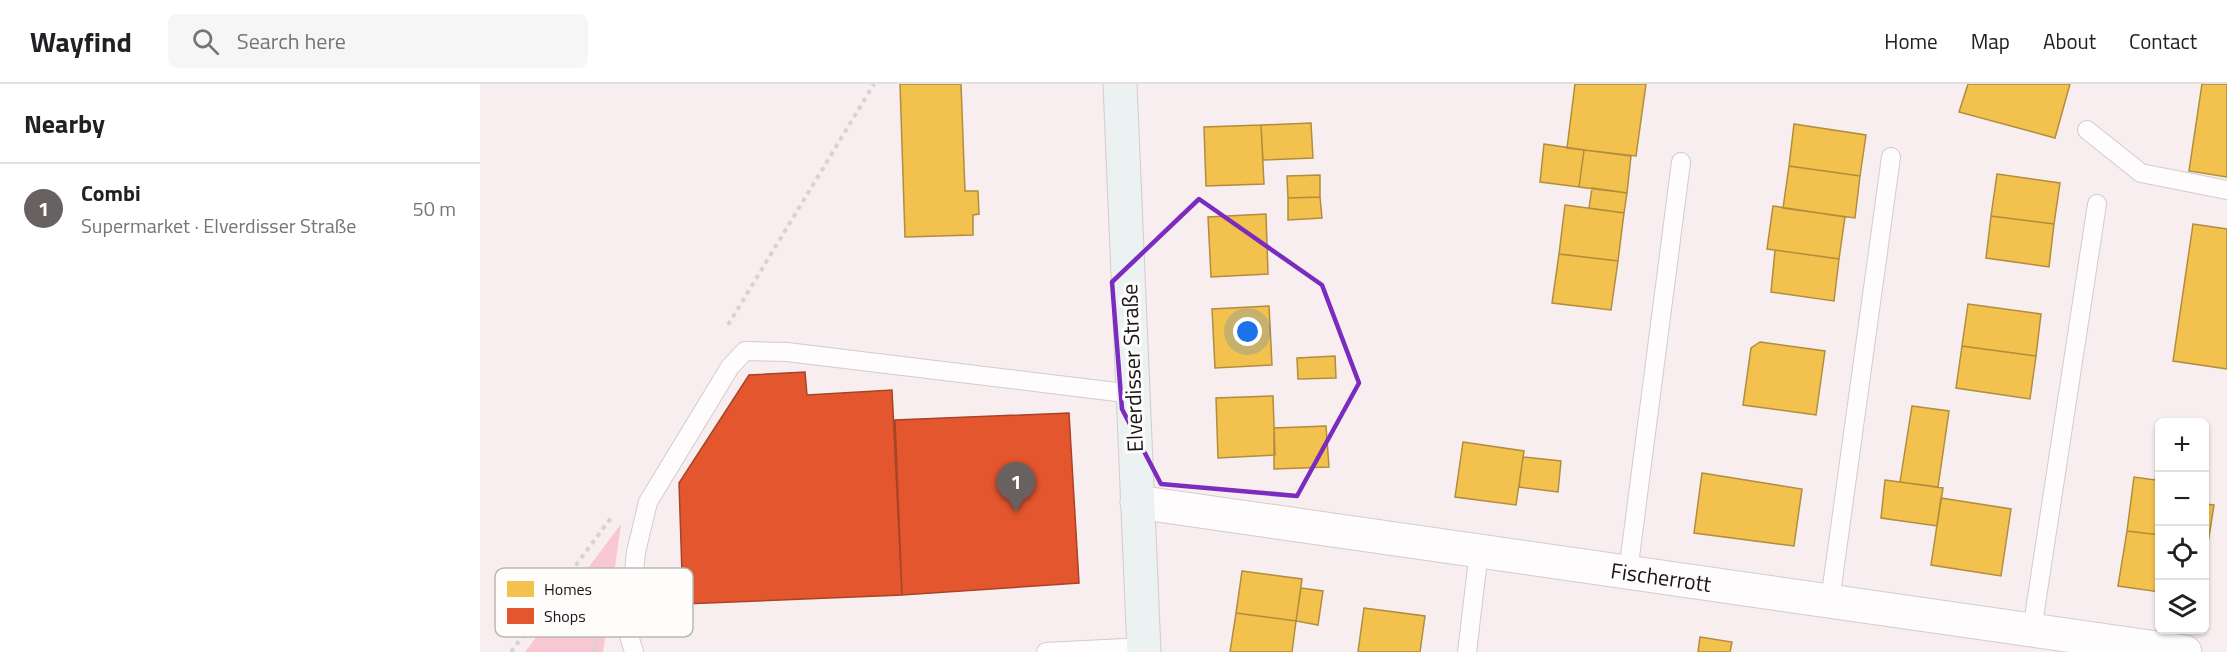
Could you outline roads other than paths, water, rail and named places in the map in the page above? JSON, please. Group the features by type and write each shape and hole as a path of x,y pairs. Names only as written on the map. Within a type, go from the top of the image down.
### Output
{"street":[{"name":"Elverdisser Straße","path":"1120,84 1144,650"},
{"name":"Fischerrott","path":"1137,502 2185,652"}],"lane":[{"path":"2087,130 2141,173 2227,190"},
{"path":"1830,601 1891,157"},
{"path":"1628,573 1681,162"},
{"path":"2032,630 2097,204"},
{"path":"634,568 648,502 730,367 745,351 787,352 1133,394"},
{"path":"1467,652 1479,551"},
{"path":"630,637 634,652"},
{"path":"1046,652 1144,650"}],"place":[{"name":"Combi","path":"1016,512"}]}
